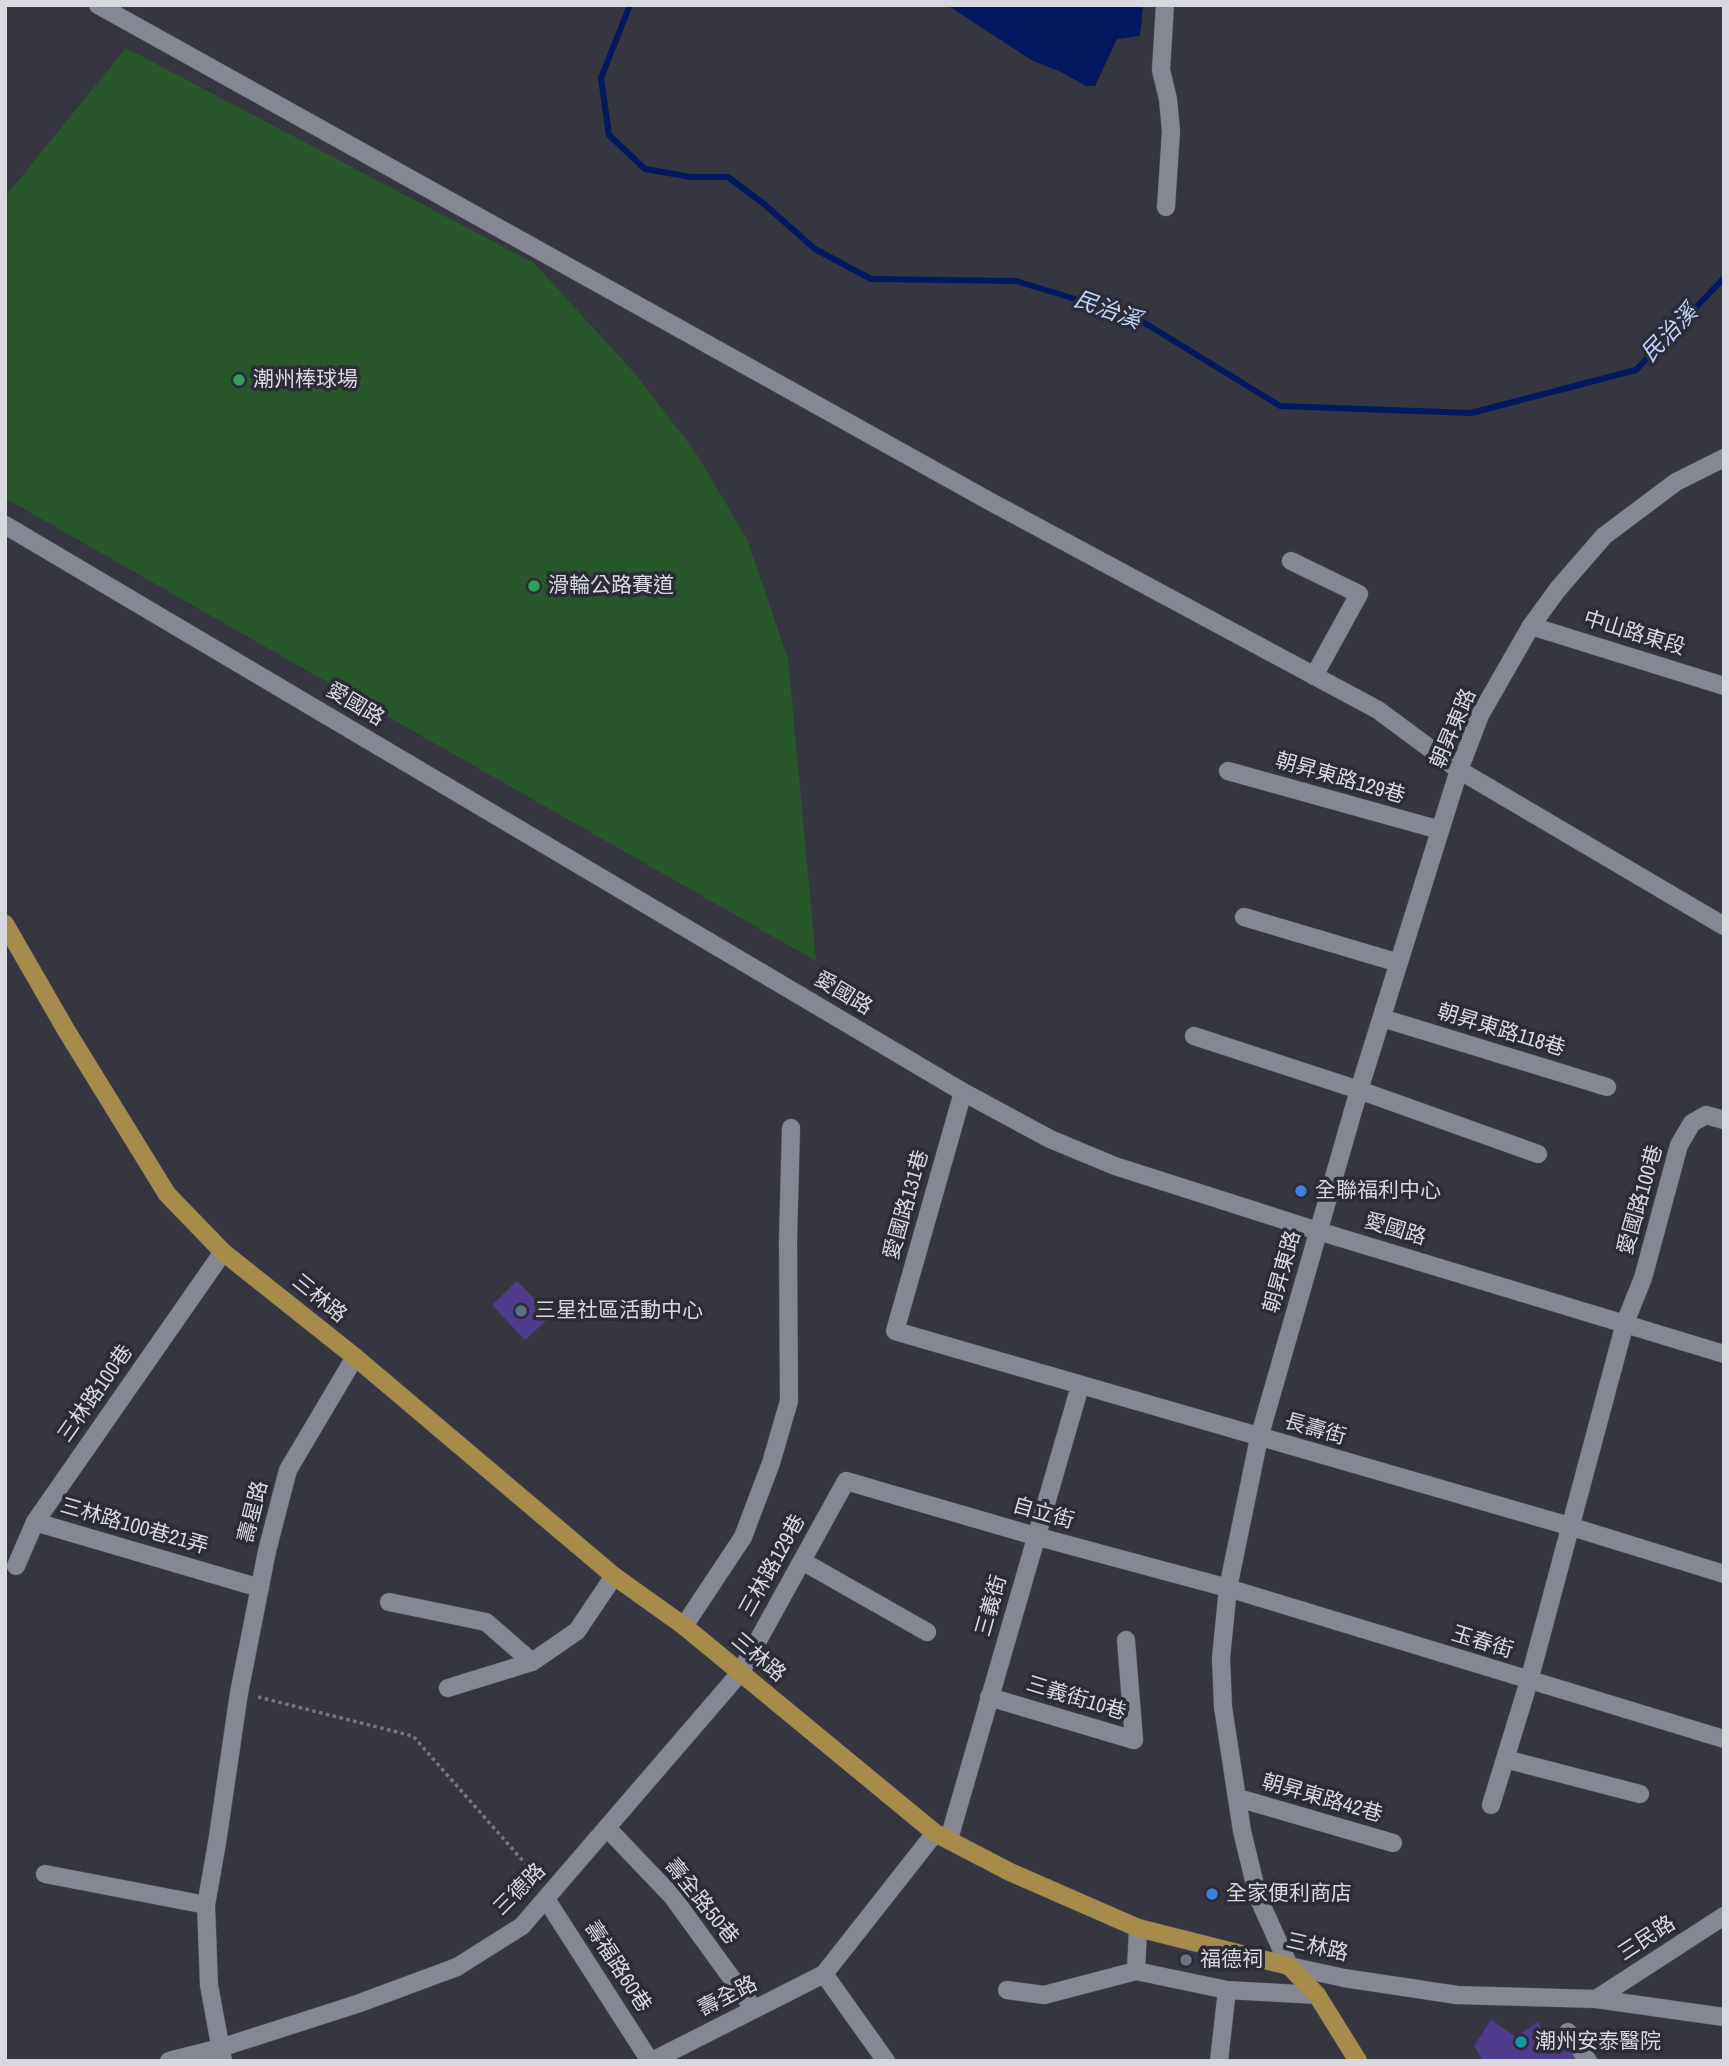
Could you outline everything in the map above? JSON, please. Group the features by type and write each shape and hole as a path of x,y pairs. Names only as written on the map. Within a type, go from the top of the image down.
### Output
{"main road":[{"name":"三林路","path":"5,925 167,1194 223,1252 355,1357 614,1576 684,1626 942,1836 1010,1872 1138,1928 1289,1966"},
{"name":"朝昇東路","path":"1289,1966 1317,1995 1358,2061"}],"street":[{"path":"98,5 991,502 1378,710 1459,770 1724,926"},
{"path":"1165,5 1161,70 1168,99 1171,131 1166,207"},
{"name":"朝昇東路","path":"1289,1966 1258,1897 1242,1830 1223,1707 1221,1658 1228,1588 1259,1438 1318,1231 1440,830 1480,715 1531,626 1558,589 1604,536 1675,482 1724,458"},
{"name":"愛國路","path":"5,525 963,1092 1049,1139 1115,1166 1318,1231 1724,1354"},
{"path":"1291,561 1359,594 1314,676"},
{"name":"中山路東段","path":"1531,626 1724,686"},
{"name":"朝昇東路129巷","path":"1228,771 1440,830"},
{"path":"1244,916 1399,963"},
{"name":"朝昇東路118巷","path":"1382,1018 1607,1087"},
{"path":"1194,1036 1359,1090 1538,1154"},
{"name":"愛國路131巷","path":"895,1331 963,1092"},
{"name":"愛國路100巷","path":"1625,1323 1643,1278 1679,1145 1692,1123 1706,1115 1724,1120"},
{"path":"684,1626 743,1537 771,1463 789,1401 790,1128"},
{"name":"三林路100巷","path":"16,1566 35,1522 223,1252"},
{"path":"1491,1805 1529,1681 1625,1323"},
{"name":"長壽街","path":"895,1331 1569,1526 1724,1574"},
{"name":"壽星路","path":"239,1693 260,1588 288,1471 355,1357"},
{"name":"三義街","path":"942,1836 989,1697 1080,1386"},
{"name":"自立街","path":"846,1481 1228,1588"},
{"name":"三林路129巷","path":"740,1674 846,1481"},
{"name":"三林路100巷21弄","path":"35,1522 260,1588"},
{"path":"802,1561 927,1632"},
{"path":"448,1688 532,1662 577,1632 614,1576"},
{"name":"玉春街","path":"1228,1588 1724,1739"},
{"path":"389,1602 486,1622 532,1662"},
{"name":"三義街10巷","path":"989,1697 1134,1740 1126,1640"},
{"name":"三德路","path":"221,2054 457,1966 522,1926 740,1674"},
{"path":"169,2061 221,2054 209,1985 206,1905 239,1693"},
{"path":"1505,1759 1640,1794"},
{"name":"朝昇東路42巷","path":"1238,1798 1393,1843"},
{"name":"壽全路50巷","path":"607,1828 672,1896 754,2009"},
{"name":"壽全路","path":"651,2061 824,1974 942,1836"},
{"path":"45,1874 206,1905"},
{"name":"壽福路60巷","path":"546,1899 651,2061"},
{"name":"三民路","path":"1596,1999 1724,1916"},
{"path":"1136,1971 1138,1928"},
{"name":"三林路","path":"1289,1966 1344,1978 1457,1995 1596,1999 1724,2017"},
{"path":"1007,1990 1044,1995 1136,1971 1227,1990 1317,1995"},
{"path":"824,1974 886,2061"},
{"path":"1219,2061 1227,1990"},
{"path":"1568,2032 1588,2061"}],"path":[{"path":"239,1693 413,1736 530,1869 546,1899"}],"green space":[{"path":"126,48 534,263 638,377 696,453 747,539 788,659 816,961 5,498 5,197"}],"shaded area":[{"path":"947,5 1143,5 1140,36 1117,39 1095,86 1086,86 1033,61"}],"building":[{"name":"三星社區活動中心","path":"517,1281 551,1316 525,1340 492,1305"},
{"name":"潮州安泰醫院","path":"1491,2020 1516,2037 1538,2022 1548,2038 1558,2031 1578,2061 1483,2061 1474,2046"}],"waterway":[{"name":"民治溪","path":"630,5 601,78 609,135 645,169 691,177 728,177 764,204 815,249 871,279 1016,281 1135,317 1280,406 1471,413 1636,370 1724,278"}],"place":[{"name":"潮州棒球場","path":"239,380"},
{"name":"滑輪公路賽道","path":"534,586"},
{"name":"全聯福利中心","path":"1301,1191"},
{"name":"三星社區活動中心","path":"521,1311"},
{"name":"全家便利商店","path":"1212,1894"},
{"name":"福德祠","path":"1186,1960"},
{"name":"潮州安泰醫院","path":"1521,2042"}]}
